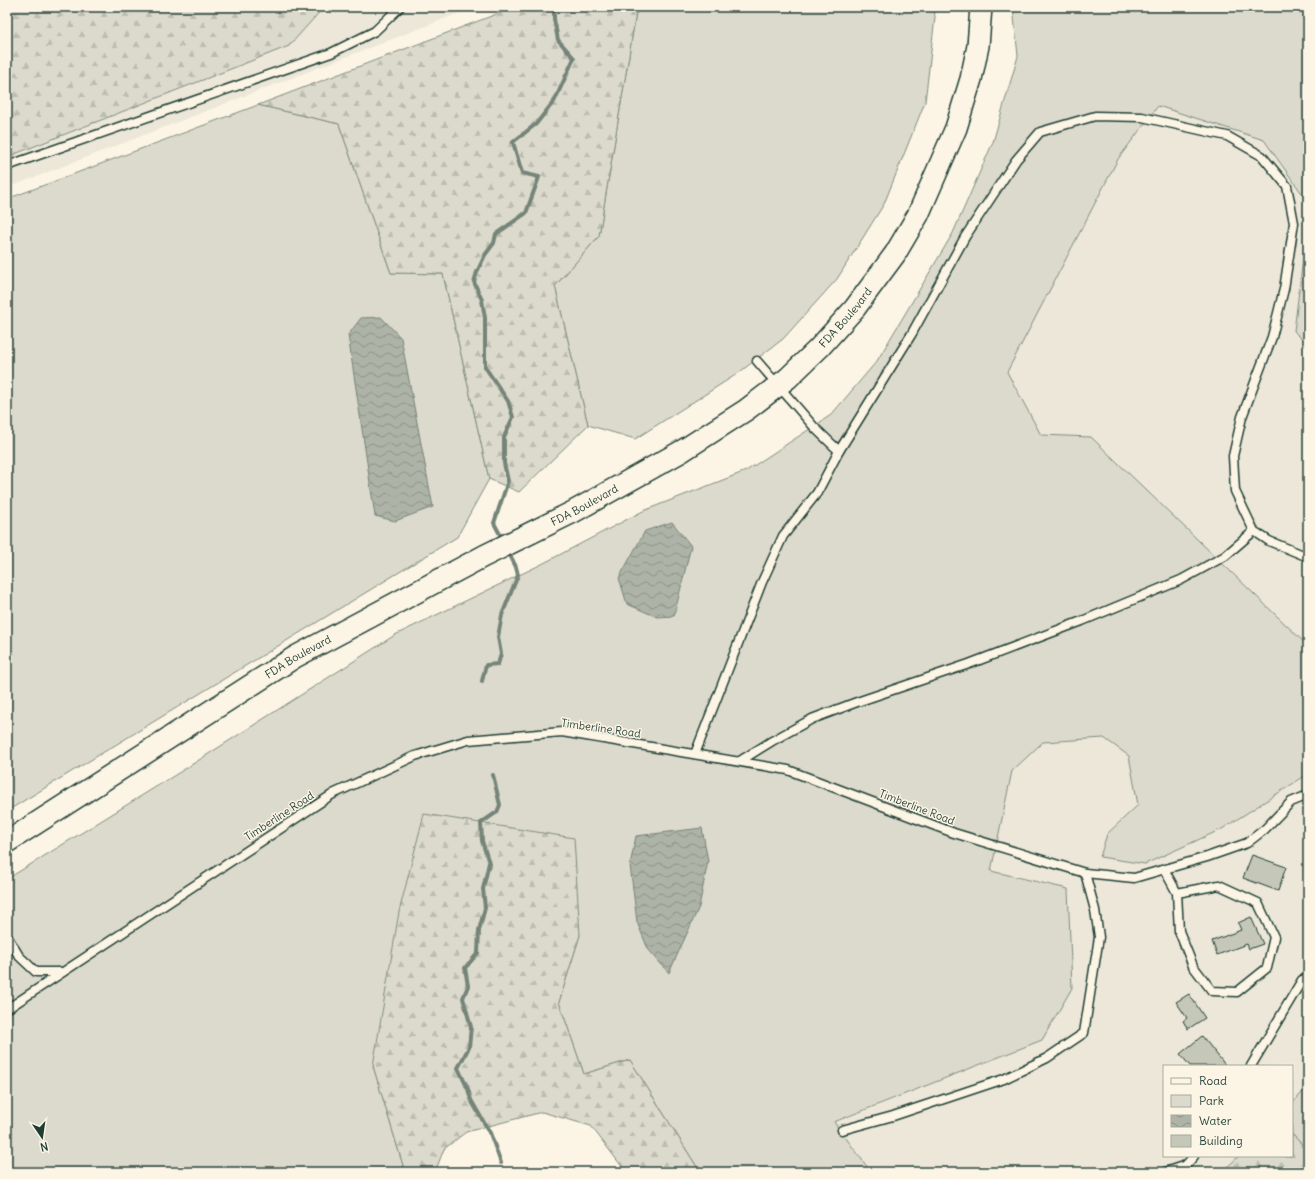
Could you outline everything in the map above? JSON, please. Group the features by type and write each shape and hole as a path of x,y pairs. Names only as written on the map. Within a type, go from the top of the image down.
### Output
{"street":[{"name":"FDA Boulevard","path":"7,842 296,658 379,612 573,512 682,451 746,410 778,385 820,348 855,308 895,254 918,215 956,128 971,79 978,46 981,7"}],"lane":[{"path":"7,166 331,52 375,31 400,7"},
{"path":"695,754 756,597 783,536 817,493 839,451 911,335 965,237 1016,160 1040,132 1095,116 1142,117 1227,136 1262,156 1287,186 1294,222 1284,289 1272,337 1242,417 1233,456 1235,492 1254,531 1269,541 1308,557"},
{"path":"758,361 815,428 839,451"},
{"path":"740,761 812,719 983,659 1082,621 1181,580 1225,556 1254,531"},
{"name":"Timberline Road","path":"7,1009 333,794 415,756 468,740 562,732 740,761 788,770 954,833 1085,873 1134,878 1164,869"},
{"path":"1177,893 1219,885 1258,902 1274,937 1268,968 1237,992 1212,990 1193,966 1179,931 1177,893 1164,869 1207,857 1246,842 1264,829 1291,802 1308,795"},
{"path":"842,1130 894,1116 1004,1079 1047,1058 1084,1033 1099,937 1095,910 1085,873"},
{"path":"7,936 19,956 36,972 63,972"},
{"path":"1252,1065 1302,980 1308,978"},
{"path":"1165,1172 1186,1165 1193,1157"}],"shaded area":[{"path":"7,7 475,7 7,188"},
{"path":"1158,106 1264,140 1308,202 1308,218 1294,331 1308,345 1308,646 1091,437 1041,435 1007,372 1118,159"},
{"path":"1104,738 1129,756 1138,805 1107,834 1100,857 1145,864 1222,829 1308,774 1308,1086 1293,1103 1293,1065 1163,1065 1163,1157 1238,1157 1222,1172 871,1172 834,1123 1042,1040 1068,889 991,871 1012,771 1043,742"}],"green space":[{"path":"7,7 324,7 289,46 7,157"},
{"path":"515,7 637,7 599,236 555,286 588,425 519,492 489,479 443,274 391,273 339,124 258,105"},
{"path":"637,7 934,7 935,17 925,102 884,204 837,279 783,339 737,374 635,439 588,425 555,286 599,236"},
{"path":"1013,7 1308,7 1308,202 1264,140 1158,106 1118,159 1007,372 1041,435 1091,437 1308,646 1308,774 1222,829 1145,864 1100,857 1107,834 1138,805 1129,756 1104,738 1043,742 1012,771 991,871 1068,889 1072,988 1042,1040 834,1122 871,1172 698,1172 697,1167 630,1060 584,1074 559,1002 580,935 373,1066 405,1172 7,1172 7,879 188,767 395,635 542,564 643,511 746,471 831,415 877,361 953,233 993,142 1018,56"},
{"path":"258,105 339,124 391,273 443,274 489,479 457,537 7,811 7,199"},
{"path":"1308,218 1308,345 1294,331"},
{"path":"424,814 574,838 580,935 559,1002 584,1074 630,1060 697,1167 698,1172 626,1172 591,1126 542,1112 466,1132 444,1149 435,1172 405,1172 373,1066 399,912"},
{"path":"1308,1086 1308,1151 1293,1135 1293,1103"},
{"path":"1293,1135 1308,1151 1308,1172 1222,1172 1238,1157 1293,1157"}],"water":[{"path":"381,317 401,338 433,507 395,521 375,516 348,335 361,318"},
{"path":"672,522 691,546 674,616 657,617 627,604 619,578 645,531"},
{"path":"702,828 708,861 699,907 669,973 648,949 637,922 630,865 636,836"}],"building":[{"path":"1252,855 1286,867 1278,891 1243,878"},
{"path":"1251,917 1263,944 1249,949 1247,944 1217,955 1212,941 1241,930 1238,923"},
{"path":"1189,994 1205,1018 1188,1029 1183,1021 1187,1018 1176,1002"},
{"path":"1202,1036 1225,1065 1189,1065 1180,1054"}],"waterway":[{"path":"503,540 494,523 508,481 504,463 504,437 513,417 508,401 485,367 485,318 482,300 474,282 485,255 494,243 496,234 526,213 539,177 522,173 513,142 536,124 555,100 574,58 558,40 554,19 554,7"},
{"path":"482,681 486,665 498,664 501,654 498,637 502,615 518,575 516,567 508,551"},
{"path":"493,775 500,805 497,812 481,823 482,841 489,863 483,889 485,908 479,930 478,953 465,968 468,986 463,998 471,1027 469,1047 458,1068 468,1089 471,1100 490,1133 501,1163"}]}
